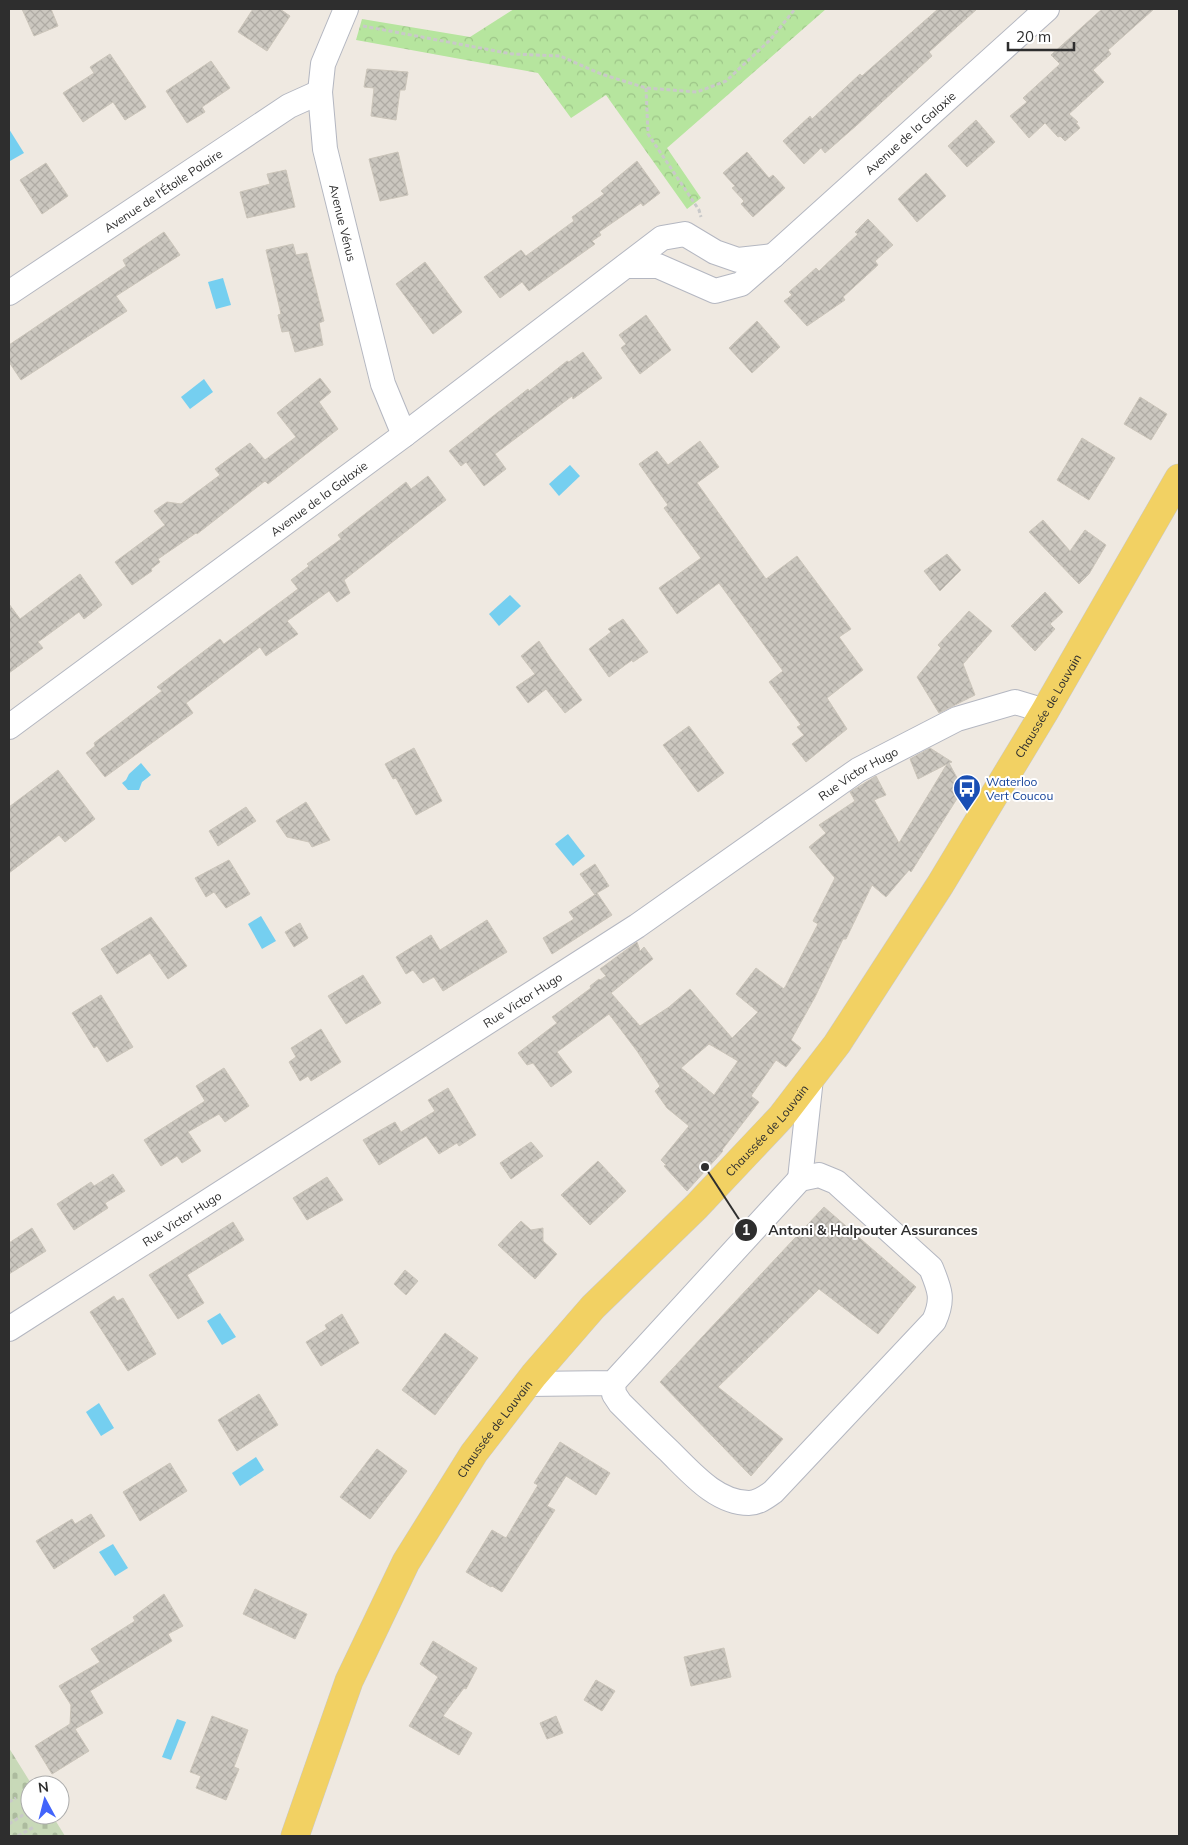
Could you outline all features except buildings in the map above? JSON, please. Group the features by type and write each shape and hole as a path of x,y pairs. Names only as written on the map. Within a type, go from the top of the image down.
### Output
{"main road":[{"name":"Chaussée de Louvain","path":"295,1836 349,1681 406,1562 474,1453 527,1384 593,1307 696,1206 781,1117 837,1044 940,885 1044,711 1179,478"}],"street":[{"name":"Avenue de la Galaxie","path":"626,266 658,266 715,291 741,284 1047,9"},
{"name":"Avenue Vénus","path":"343,15 323,64 320,92 327,159 383,384 404,435"},
{"name":"Avenue de l'Étoile Polaire","path":"9,293 289,106 320,92"},
{"name":"Avenue de la Galaxie","path":"9,727 404,435 662,238 685,234 715,252 738,260 773,256"},
{"name":"Rue Victor Hugo","path":"9,1329 637,926 858,770 957,719 1015,702 1044,711"},
{"path":"527,1384 613,1382 800,1179 810,1078"},
{"path":"613,1382 614,1394 620,1403 700,1482 718,1494 749,1503 773,1492 934,1321 940,1308 941,1298 938,1284 931,1268 836,1182 819,1176 800,1179"}],"path":[{"path":"343,15 512,54 560,56 600,74 646,88 696,92 726,81 770,40 795,9"},
{"path":"646,88 648,134 702,218"},
{"path":"9,1802 16,1798"},
{"path":"9,1824 20,1817"},
{"path":"18,1836 34,1827"}],"green space":[{"path":"514,9 826,9 667,148 701,198 687,209 606,95 571,118 538,73 356,40 362,19 470,37"},
{"path":"9,1748 26,1775 20,1775 20,1825 58,1825 65,1836 9,1836"}],"water":[{"path":"9,129 24,153 10,161 9,159"},
{"path":"223,278 231,305 216,309 208,282"},
{"path":"204,379 213,392 190,409 181,397"},
{"path":"570,465 580,476 559,496 549,484"},
{"path":"510,595 521,606 499,626 489,614"},
{"path":"141,763 151,775 142,782 139,790 128,790 122,783"},
{"path":"568,834 585,856 573,866 555,844"},
{"path":"261,916 276,941 262,949 248,924"},
{"path":"220,1313 236,1337 222,1345 207,1321"},
{"path":"99,1403 114,1428 101,1436 86,1412"},
{"path":"256,1457 264,1470 240,1486 232,1473"},
{"path":"113,1544 128,1568 115,1576 99,1552"},
{"path":"177,1719 186,1722 171,1760 162,1757"}],"place":[{"name":"Waterloo Vert Coucou","path":"967,812"},
{"name":"Antoni & Halpouter Assurances","path":"705,1167"}]}
